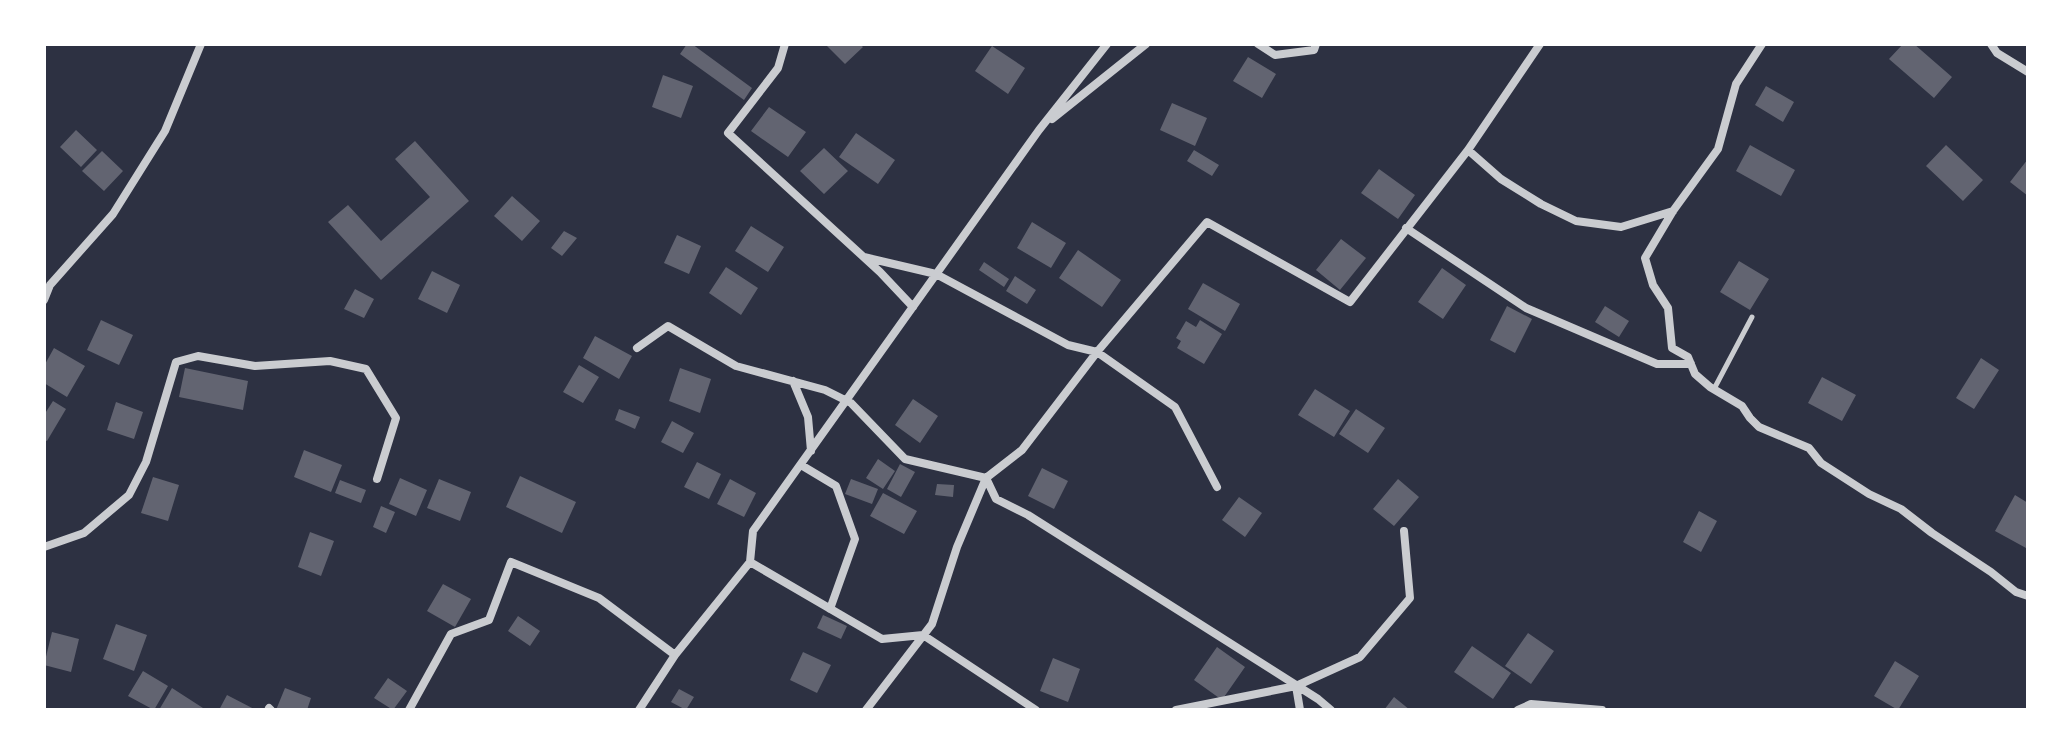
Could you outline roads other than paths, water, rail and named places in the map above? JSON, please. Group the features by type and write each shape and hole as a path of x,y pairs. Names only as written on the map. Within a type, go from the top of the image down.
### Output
{"street":[{"path":"44,300 50,285 113,214 165,131 201,44"},
{"path":"785,44 778,68 728,133 864,257 913,307"},
{"path":"639,710 675,655 750,562 753,531 1039,130 1107,44"},
{"path":"1039,130 1146,44"},
{"path":"1258,44 1275,55 1314,50 1316,44"},
{"path":"866,710 932,624 957,547 986,478 1022,450 1097,352 1207,222 1350,302 1468,150 1540,44"},
{"path":"1762,44 1736,84 1718,149 1673,211 1645,258 1653,285 1668,308 1672,348 1688,357 1695,374 1742,406 1759,427 1809,448 1821,463 1869,494 1901,509 2016,592 2028,596"},
{"path":"1991,44 1997,53 2028,72"},
{"path":"1468,150 1501,179 1576,221 1621,227 1673,211"},
{"path":"1406,228 1526,308 1657,364 1691,364"},
{"path":"864,257 936,274 1068,345 1097,352 1175,407 1217,487"},
{"path":"637,348 668,326 736,366 825,390 846,401 905,459 986,478"},
{"path":"44,547 84,533 129,495 146,462 176,362 198,356 255,366 330,361 366,369 396,418 377,479"},
{"path":"793,381 808,417 811,451"},
{"path":"801,465 836,486 855,539 830,609"},
{"path":"986,478 996,499 1028,515 1331,710"},
{"path":"1176,710 1296,686 1360,657 1410,598 1404,531"},
{"path":"409,710 451,634 489,620 511,562 599,598 675,655"},
{"path":"750,562 882,639 923,635 1036,710"},
{"path":"1296,686 1300,710"},
{"path":"1518,710 1531,704 1602,710"}],"lane":[{"path":"1714,389 1752,317"}]}
